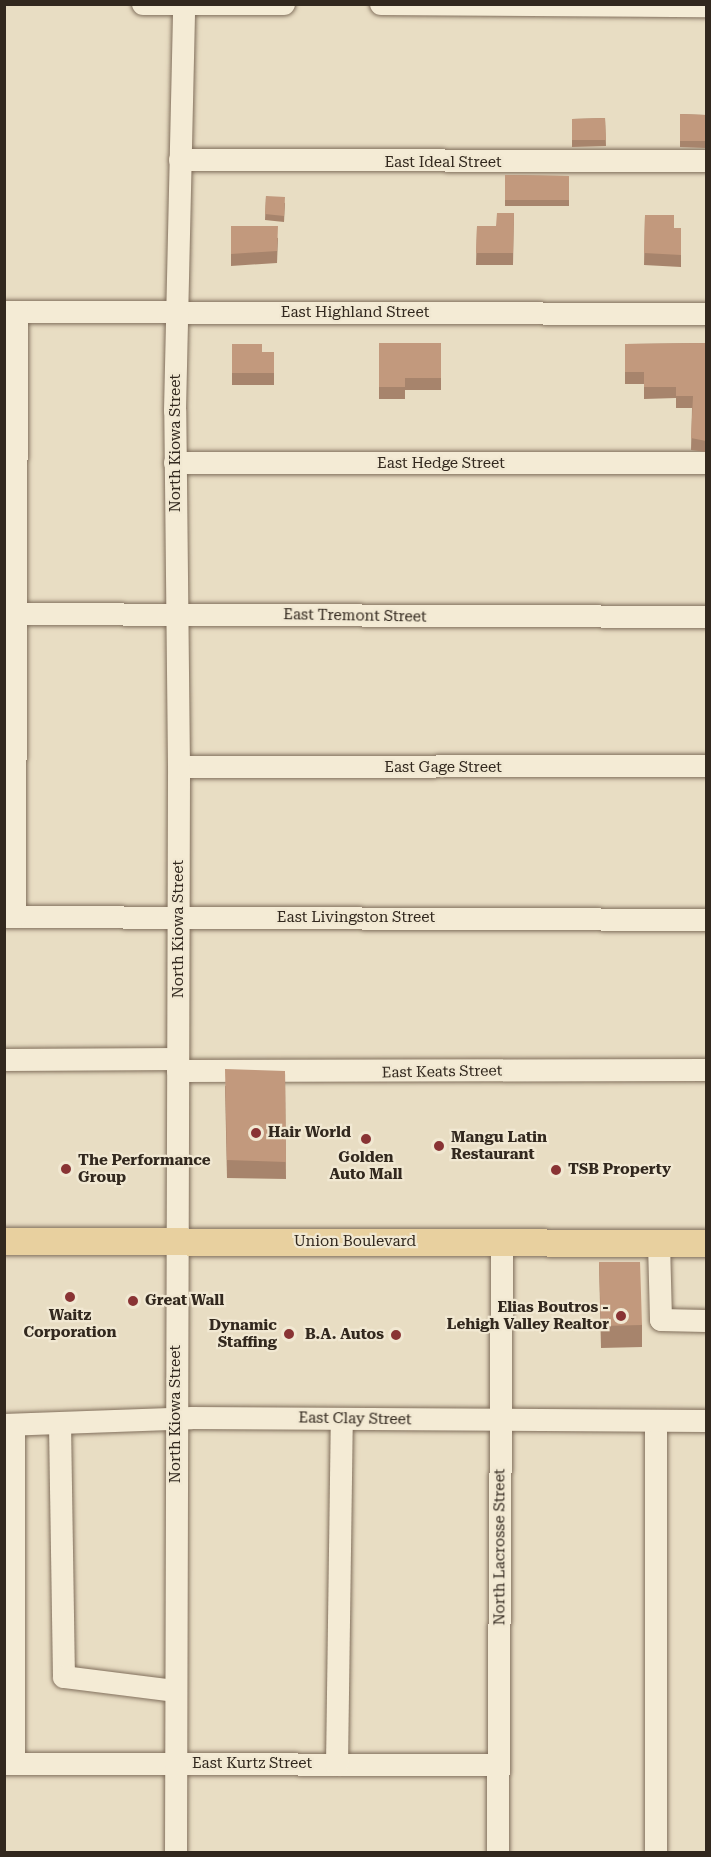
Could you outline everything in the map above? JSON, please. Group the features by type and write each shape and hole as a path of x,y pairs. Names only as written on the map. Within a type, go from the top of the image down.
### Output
{"main road":[{"name":"Union Boulevard","path":"4,1241 706,1243"}],"street":[{"path":"143,4 284,4"},
{"path":"381,4 706,6"},
{"name":"North Kiowa Street","path":"176,1852 179,767 175,463 184,5"},
{"name":"East Ideal Street","path":"180,160 706,161"},
{"path":"10,312 10,917"},
{"name":"East Highland Street","path":"10,312 706,314"},
{"name":"East Hedge Street","path":"175,463 706,464"},
{"name":"East Tremont Street","path":"9,614 706,616"},
{"name":"East Gage Street","path":"179,767 706,766"},
{"name":"East Livingston Street","path":"10,917 706,920"},
{"name":"East Keats Street","path":"4,1060 178,1065 706,1070"},
{"name":"North Lacrosse Street","path":"498,1852 502,1242"},
{"path":"659,1243 661,1320 706,1321"},
{"path":"337,1765 342,1419"},
{"name":"East Clay Street","path":"9,1425 342,1419 706,1421"},
{"path":"656,1421 656,1852"},
{"path":"60,1424 64,1677 176,1691"},
{"path":"9,1425 9,1764"},
{"name":"East Kurtz Street","path":"9,1764 499,1765"}],"building":[{"path":"680,114 706,115 706,141 680,141"},
{"path":"605,118 606,140 572,140 572,119"},
{"path":"505,175 569,176 569,200 505,200"},
{"path":"266,196 285,197 284,216 265,214"},
{"path":"497,213 514,213 513,253 476,253 477,226 496,226"},
{"path":"645,215 674,215 674,228 681,228 681,255 644,253"},
{"path":"231,226 278,226 277,251 231,254"},
{"path":"379,343 441,343 441,378 405,378 405,387 379,387"},
{"path":"706,343 706,441 691,438 693,396 676,396 676,387 644,387 644,372 625,372 625,344"},
{"path":"232,344 262,344 262,352 274,352 274,373 232,373"},
{"name":"Hair World","path":"225,1069 285,1071 286,1162 227,1160"},
{"name":"Elias Boutros - Lehigh Valley Realtor","path":"599,1262 640,1262 642,1325 601,1326"}],"place":[{"name":"Hair World","path":"256,1133"},
{"name":"Golden Auto Mall","path":"366,1139"},
{"name":"Mangu Latin Restaurant","path":"439,1146"},
{"name":"The Performance Group","path":"66,1169"},
{"name":"TSB Property","path":"556,1170"},
{"name":"Waitz Corporation","path":"70,1297"},
{"name":"Great Wall","path":"133,1301"},
{"name":"Elias Boutros - Lehigh Valley Realtor","path":"621,1316"},
{"name":"Dynamic Staffing","path":"289,1334"},
{"name":"B.A. Autos","path":"396,1335"}]}
